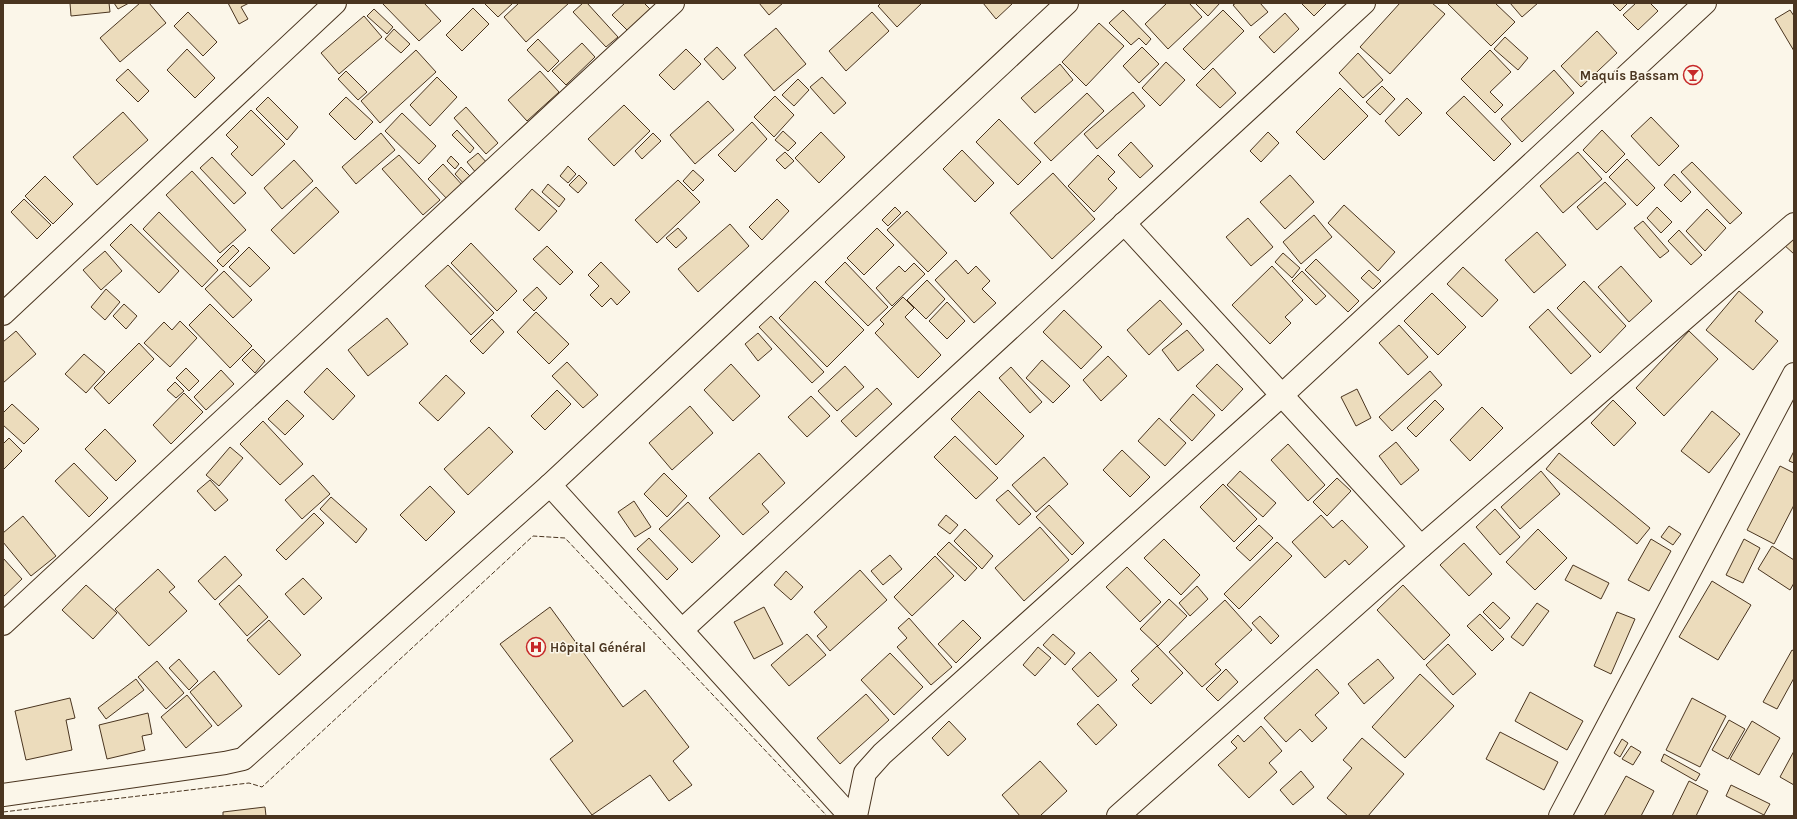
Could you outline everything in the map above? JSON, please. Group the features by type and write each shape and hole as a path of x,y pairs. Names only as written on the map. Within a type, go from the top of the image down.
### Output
{"street":[{"path":"3,314 335,3"},
{"path":"3,624 673,3"},
{"path":"3,795 225,763 243,759 550,485 1067,3"},
{"path":"682,630 1364,3"},
{"path":"856,816 865,773 882,754 1282,395 1705,3"},
{"path":"1124,223 1421,547"},
{"path":"1118,816 1421,547 1794,224"},
{"path":"1560,816 1794,374"},
{"path":"550,485 850,816"}],"building":[{"path":"70,3 109,3 110,12 71,16"},
{"path":"114,3 129,3 118,9"},
{"path":"140,3 149,3 166,23 120,62 100,38"},
{"path":"228,3 249,3 241,7 248,19 239,24"},
{"path":"382,3 424,3 441,21 419,41"},
{"path":"484,3 513,3 498,17"},
{"path":"519,3 569,3 526,42 504,17"},
{"path":"583,3 587,3 618,37 606,47 573,12"},
{"path":"625,3 644,3 650,9 628,31 612,15"},
{"path":"759,3 783,3 769,15"},
{"path":"881,3 922,3 897,27 878,6"},
{"path":"983,3 1013,3 996,19"},
{"path":"1167,3 1189,3 1202,17 1168,49 1145,24"},
{"path":"1195,3 1220,3 1208,16"},
{"path":"1236,3 1260,3 1268,12 1251,26 1233,5"},
{"path":"1301,3 1327,3 1314,16"},
{"path":"1400,3 1432,3 1445,14 1390,74 1360,47"},
{"path":"1447,3 1495,3 1515,22 1491,46"},
{"path":"1510,3 1538,3 1522,17"},
{"path":"1612,3 1628,3 1620,11"},
{"path":"1636,3 1650,3 1658,11 1638,30 1623,15"},
{"path":"473,8 489,24 462,51 446,35"},
{"path":"374,9 393,27 387,34 367,16"},
{"path":"1123,10 1151,39 1146,45 1139,38 1131,45 1109,23"},
{"path":"1223,10 1244,31 1204,70 1183,49"},
{"path":"1790,10 1794,16 1794,51 1775,19"},
{"path":"188,12 217,42 203,56 174,26"},
{"path":"872,12 889,31 846,71 829,51"},
{"path":"1285,13 1299,29 1274,53 1259,37"},
{"path":"364,16 382,37 339,74 321,53"},
{"path":"1099,23 1124,46 1086,86 1062,62"},
{"path":"776,28 806,64 774,91 744,55"},
{"path":"394,29 410,44 401,53 385,39"},
{"path":"1597,31 1617,53 1581,87 1561,66"},
{"path":"1505,37 1528,58 1518,70 1494,49"},
{"path":"538,39 559,61 548,72 527,50"},
{"path":"582,43 595,57 566,85 552,71"},
{"path":"717,47 736,68 723,80 704,59"},
{"path":"1142,47 1159,64 1139,83 1123,66"},
{"path":"187,49 215,78 195,98 167,70"},
{"path":"686,49 701,64 674,90 659,75"},
{"path":"416,50 436,72 380,123 361,101"},
{"path":"1490,50 1511,72 1490,92 1503,105 1495,113 1461,79"},
{"path":"1358,53 1383,80 1363,98 1339,73"},
{"path":"1166,62 1185,80 1160,106 1142,88"},
{"path":"1060,64 1073,80 1035,113 1021,98"},
{"path":"1213,68 1236,93 1220,108 1196,85"},
{"path":"128,69 149,91 138,102 116,80"},
{"path":"1554,70 1574,93 1522,142 1501,119"},
{"path":"346,71 367,92 358,100 338,79"},
{"path":"540,71 559,92 527,121 508,100"},
{"path":"437,77 457,97 430,126 410,105"},
{"path":"822,77 846,103 834,114 810,87"},
{"path":"798,79 809,90 794,106 782,95"},
{"path":"1382,86 1395,99 1380,115 1366,102"},
{"path":"1340,88 1368,116 1324,160 1296,132"},
{"path":"1133,92 1145,106 1097,149 1084,134"},
{"path":"1087,93 1104,111 1051,161 1034,143"},
{"path":"775,96 794,115 774,137 754,117"},
{"path":"1464,96 1511,144 1494,161 1446,113"},
{"path":"268,97 298,127 287,140 256,109"},
{"path":"346,97 373,122 355,140 329,114"},
{"path":"1407,98 1422,113 1399,136 1385,121"},
{"path":"708,101 734,130 695,164 670,135"},
{"path":"624,105 650,131 614,166 588,139"},
{"path":"466,107 498,143 486,154 454,118"},
{"path":"251,110 285,144 252,176 231,154 238,147 226,135"},
{"path":"123,112 148,140 97,185 73,157"},
{"path":"402,113 436,146 419,164 385,131"},
{"path":"1651,117 1679,146 1659,166 1631,136"},
{"path":"999,119 1041,162 1018,185 976,142"},
{"path":"752,122 767,139 735,172 718,155"},
{"path":"457,130 474,148 470,153 452,135"},
{"path":"1602,130 1625,154 1606,173 1583,150"},
{"path":"783,131 796,143 788,151 775,140"},
{"path":"821,132 845,157 819,183 795,158"},
{"path":"1268,132 1279,143 1261,162 1250,151"},
{"path":"381,133 395,150 356,184 342,167"},
{"path":"653,133 661,141 642,159 635,151"},
{"path":"1131,142 1153,166 1140,178 1118,155"},
{"path":"962,150 994,183 975,202 943,169"},
{"path":"785,152 794,161 785,169 776,160"},
{"path":"1578,152 1602,179 1563,213 1540,186"},
{"path":"478,153 488,164 477,174 467,162"},
{"path":"399,155 440,200 423,215 382,169"},
{"path":"1098,155 1115,172 1108,179 1117,188 1094,212 1068,186"},
{"path":"451,156 459,164 455,169 447,161"},
{"path":"212,157 246,193 234,204 200,168"},
{"path":"1627,159 1655,188 1637,206 1609,177"},
{"path":"294,160 313,181 282,209 264,188"},
{"path":"1692,162 1742,213 1730,224 1681,172"},
{"path":"443,164 465,188 450,202 428,179"},
{"path":"568,166 576,174 568,183 560,176"},
{"path":"461,167 472,178 465,185 455,174"},
{"path":"693,170 704,180 693,191 683,181"},
{"path":"192,171 246,230 220,253 166,195"},
{"path":"1053,173 1095,219 1052,259 1010,213"},
{"path":"1674,174 1691,192 1681,202 1664,185"},
{"path":"579,175 587,183 578,193 569,185"},
{"path":"1290,175 1314,202 1285,229 1260,202"},
{"path":"45,176 73,204 53,224 25,196"},
{"path":"678,180 700,202 657,243 635,220"},
{"path":"1605,182 1626,204 1597,230 1577,207"},
{"path":"548,184 565,199 559,207 542,192"},
{"path":"316,187 339,212 294,254 271,230"},
{"path":"532,189 557,211 539,231 515,209"},
{"path":"24,199 51,225 37,239 11,212"},
{"path":"777,199 789,211 762,240 749,227"},
{"path":"1344,205 1395,252 1378,271 1328,223"},
{"path":"895,207 901,213 888,226 882,220"},
{"path":"1657,207 1672,222 1661,233 1647,218"},
{"path":"1707,209 1726,228 1705,251 1686,231"},
{"path":"907,211 947,253 928,272 887,230"},
{"path":"159,212 218,270 202,287 143,229"},
{"path":"1314,215 1332,237 1301,264 1283,242"},
{"path":"1248,218 1273,247 1251,266 1226,237"},
{"path":"1643,221 1669,251 1660,258 1634,228"},
{"path":"131,224 179,271 159,293 110,245"},
{"path":"730,224 749,246 698,292 678,269"},
{"path":"678,228 687,238 676,248 666,238"},
{"path":"877,228 894,245 864,275 847,258"},
{"path":"1679,230 1702,255 1691,265 1668,241"},
{"path":"1537,232 1566,265 1534,293 1505,260"},
{"path":"1794,233 1794,254 1783,244"},
{"path":"471,243 517,291 497,311 451,263"},
{"path":"233,245 239,251 223,267 217,261"},
{"path":"547,246 573,272 560,285 533,259"},
{"path":"249,247 270,268 250,287 229,267"},
{"path":"105,251 122,271 101,290 83,270"},
{"path":"1283,253 1300,268 1292,278 1275,262"},
{"path":"1316,259 1359,301 1348,312 1305,270"},
{"path":"956,260 968,274 976,266 990,281 982,289 996,303 974,323 935,280"},
{"path":"601,262 630,292 617,305 611,298 602,307 590,295 599,286 588,275"},
{"path":"845,262 888,307 868,326 825,282"},
{"path":"914,263 925,274 892,306 876,288 899,266 905,272"},
{"path":"448,265 494,313 471,335 425,286"},
{"path":"1272,266 1303,300 1285,317 1291,323 1270,344 1232,305"},
{"path":"1621,266 1652,301 1629,322 1598,287"},
{"path":"1463,267 1498,300 1482,317 1447,284"},
{"path":"1369,270 1381,281 1373,289 1361,278"},
{"path":"224,271 252,300 233,318 205,289"},
{"path":"1302,271 1326,296 1316,305 1292,281"},
{"path":"927,280 945,299 926,319 907,300"},
{"path":"815,281 864,330 827,367 779,318"},
{"path":"1584,281 1626,326 1600,353 1557,308"},
{"path":"537,287 547,298 534,311 523,300"},
{"path":"106,289 120,302 105,320 91,307"},
{"path":"1739,291 1763,312 1755,321 1778,341 1753,370 1706,330"},
{"path":"1432,293 1466,327 1438,355 1404,321"},
{"path":"903,297 914,308 905,317 941,355 918,378 875,333 884,324 880,320"},
{"path":"1160,300 1182,324 1149,355 1127,330"},
{"path":"947,302 965,321 947,339 929,321"},
{"path":"124,304 137,316 126,329 113,316"},
{"path":"210,304 252,346 230,368 189,325"},
{"path":"1548,309 1591,356 1571,374 1529,327"},
{"path":"1064,310 1102,347 1081,369 1043,332"},
{"path":"536,312 569,344 549,364 517,332"},
{"path":"771,316 824,372 812,383 759,327"},
{"path":"387,318 408,344 368,376 348,350"},
{"path":"492,319 504,332 483,354 470,341"},
{"path":"180,321 197,338 170,367 144,343 164,322 172,330"},
{"path":"1399,325 1428,357 1408,375 1379,343"},
{"path":"1187,330 1204,350 1178,371 1162,350"},
{"path":"16,331 36,354 3,383 3,342"},
{"path":"1689,331 1718,359 1664,416 1636,388"},
{"path":"758,333 772,349 758,361 745,344"},
{"path":"139,343 154,359 109,404 94,388"},
{"path":"253,349 265,361 255,373 242,360"},
{"path":"84,354 105,372 86,393 65,374"},
{"path":"1108,356 1127,376 1101,401 1083,380"},
{"path":"1042,360 1070,386 1053,403 1026,378"},
{"path":"567,362 598,395 583,408 552,376"},
{"path":"731,364 760,396 733,421 704,390"},
{"path":"1217,364 1243,389 1222,411 1196,386"},
{"path":"845,366 864,387 837,411 818,391"},
{"path":"1011,367 1042,402 1030,413 999,378"},
{"path":"186,368 199,381 189,391 176,378"},
{"path":"327,368 355,396 333,420 304,392"},
{"path":"221,370 234,384 206,410 194,397"},
{"path":"1430,371 1442,385 1392,431 1379,417"},
{"path":"446,375 465,393 438,421 419,403"},
{"path":"175,382 184,391 176,398 167,390"},
{"path":"877,388 892,404 856,437 841,421"},
{"path":"1357,389 1371,418 1356,426 1341,397"},
{"path":"557,390 571,404 545,430 531,416"},
{"path":"979,391 1024,436 996,465 951,419"},
{"path":"184,393 203,412 171,444 153,425"},
{"path":"1193,394 1215,415 1192,441 1170,420"},
{"path":"811,396 830,416 807,437 788,417"},
{"path":"287,400 304,416 285,435 268,419"},
{"path":"1435,400 1444,409 1416,437 1407,428"},
{"path":"1613,400 1636,423 1614,446 1591,423"},
{"path":"12,404 39,429 24,444 3,425 3,413"},
{"path":"690,406 713,433 672,470 649,443"},
{"path":"1482,407 1503,428 1470,461 1450,440"},
{"path":"1712,411 1740,434 1709,473 1681,451"},
{"path":"1159,418 1186,443 1165,466 1138,441"},
{"path":"263,421 303,464 280,485 240,444"},
{"path":"489,427 513,452 468,495 444,469"},
{"path":"105,429 136,461 116,481 85,449"},
{"path":"955,436 998,478 976,499 934,457"},
{"path":"9,438 22,451 3,470 3,444"},
{"path":"1396,442 1419,470 1401,485 1379,456"},
{"path":"1288,444 1325,485 1308,501 1271,460"},
{"path":"230,447 243,458 219,486 206,475"},
{"path":"1122,450 1150,477 1130,497 1103,470"},
{"path":"1794,451 1794,463 1789,461"},
{"path":"759,453 785,483 762,504 769,512 743,535 709,498"},
{"path":"1559,453 1650,528 1637,544 1546,469"},
{"path":"1044,457 1068,484 1036,512 1012,485"},
{"path":"74,463 108,498 89,517 55,481"},
{"path":"1780,466 1794,473 1794,505 1774,544 1747,530"},
{"path":"1240,471 1276,503 1263,517 1227,485"},
{"path":"1541,471 1560,494 1520,529 1501,507"},
{"path":"664,473 687,496 667,517 644,494"},
{"path":"313,475 330,494 302,519 285,500"},
{"path":"1337,478 1351,491 1327,516 1313,502"},
{"path":"210,480 228,500 215,511 197,491"},
{"path":"1223,484 1257,519 1234,542 1200,507"},
{"path":"430,486 455,512 426,541 400,515"},
{"path":"1008,490 1031,514 1019,525 996,500"},
{"path":"331,497 367,529 356,543 320,509"},
{"path":"634,501 651,527 635,537 618,512"},
{"path":"688,502 720,536 692,563 659,529"},
{"path":"1049,505 1084,543 1072,555 1036,517"},
{"path":"1495,509 1520,537 1500,555 1476,527"},
{"path":"314,513 324,523 286,560 276,550"},
{"path":"946,515 958,525 950,534 938,525"},
{"path":"1321,515 1333,528 1342,520 1368,547 1349,565 1345,560 1325,578 1292,542"},
{"path":"23,516 56,556 31,576 3,542 3,533"},
{"path":"1259,525 1273,538 1250,561 1236,548"},
{"path":"1669,526 1681,534 1673,545 1661,537"},
{"path":"1040,527 1069,560 1024,601 995,568"},
{"path":"965,529 993,556 982,569 954,541"},
{"path":"1538,529 1567,558 1535,590 1506,562"},
{"path":"649,538 678,569 667,580 637,549"},
{"path":"1164,539 1200,575 1181,595 1144,558"},
{"path":"1651,539 1671,551 1649,591 1628,580"},
{"path":"1744,539 1760,548 1743,583 1726,575"},
{"path":"949,542 977,568 965,581 937,554"},
{"path":"1277,542 1292,556 1239,609 1224,594"},
{"path":"1464,543 1492,574 1469,596 1440,565"},
{"path":"1772,546 1794,560 1794,583 1790,590 1758,569"},
{"path":"890,555 902,569 883,585 871,571"},
{"path":"225,556 242,575 215,600 198,581"},
{"path":"935,556 954,576 912,616 894,597"},
{"path":"3,558 22,579 3,597"},
{"path":"1573,565 1609,583 1601,599 1565,580"},
{"path":"1127,567 1161,602 1140,622 1106,587"},
{"path":"158,569 175,587 169,592 187,611 149,646 115,609"},
{"path":"860,570 887,600 830,651 817,636 827,627 814,612"},
{"path":"786,571 803,587 791,600 774,585"},
{"path":"303,578 322,598 304,615 285,594"},
{"path":"1712,581 1751,605 1718,660 1679,637"},
{"path":"86,585 117,613 93,639 62,610"},
{"path":"239,585 268,617 247,636 219,604"},
{"path":"1403,585 1450,635 1424,660 1377,610"},
{"path":"1197,586 1208,599 1190,616 1179,603"},
{"path":"1169,599 1187,616 1158,646 1140,629"},
{"path":"1225,600 1252,630 1215,664 1221,670 1202,687 1169,652"},
{"path":"1493,602 1510,618 1500,629 1483,612"},
{"path":"1537,603 1549,611 1523,646 1511,637"},
{"path":"550,607 623,707 645,690 689,747 673,761 692,785 669,801 650,775 592,815 550,759 573,741 500,644"},
{"path":"764,607 783,644 754,659 734,622"},
{"path":"1617,612 1635,619 1611,674 1594,666"},
{"path":"1480,614 1504,639 1492,651 1467,626"},
{"path":"1260,616 1279,636 1271,644 1252,623"},
{"path":"909,618 952,667 931,685 897,647 907,638 898,628"},
{"path":"269,620 301,655 279,675 247,640"},
{"path":"963,620 981,638 956,663 938,644"},
{"path":"807,634 826,655 789,686 771,665"},
{"path":"1053,634 1075,653 1065,665 1043,645"},
{"path":"1448,644 1476,674 1453,695 1426,665"},
{"path":"1157,646 1183,673 1151,704 1132,685 1139,679 1131,671"},
{"path":"1038,647 1051,658 1035,676 1023,665"},
{"path":"1792,650 1794,651 1794,678 1777,709 1763,702"},
{"path":"1090,652 1117,680 1098,697 1072,669"},
{"path":"890,653 923,687 894,715 861,680"},
{"path":"179,659 198,681 189,690 169,668"},
{"path":"1378,659 1394,678 1364,704 1348,684"},
{"path":"157,661 184,693 166,709 138,677"},
{"path":"1226,669 1238,682 1218,701 1206,689"},
{"path":"1317,669 1339,693 1315,715 1327,728 1312,742 1300,729 1286,742 1264,718"},
{"path":"214,671 242,706 218,726 190,692"},
{"path":"1420,674 1454,706 1405,758 1372,727"},
{"path":"136,679 144,690 106,719 98,708"},
{"path":"1530,692 1583,721 1567,750 1515,721"},
{"path":"866,694 889,720 840,764 817,738"},
{"path":"187,695 212,726 186,748 161,717"},
{"path":"70,698 75,718 66,720 72,750 26,760 15,711"},
{"path":"1692,698 1726,716 1700,767 1666,750"},
{"path":"1098,704 1117,725 1096,745 1077,724"},
{"path":"148,713 152,734 142,736 145,750 107,759 99,725"},
{"path":"1729,720 1745,729 1728,759 1712,750"},
{"path":"949,721 966,739 948,756 932,738"},
{"path":"1752,721 1780,738 1759,775 1730,759"},
{"path":"1261,726 1282,751 1269,763 1277,772 1249,798 1218,765 1237,748 1231,742 1238,735 1244,742"},
{"path":"1500,732 1558,762 1544,790 1486,759"},
{"path":"1362,738 1404,774 1368,816 1348,816 1327,798 1352,768 1343,760"},
{"path":"1622,739 1628,743 1620,757 1614,753"},
{"path":"1631,746 1641,752 1633,765 1622,759"},
{"path":"1794,751 1794,785 1780,777"},
{"path":"1664,754 1700,774 1696,781 1661,761"},
{"path":"1040,761 1067,791 1041,815 1042,816 1020,816 1002,795"},
{"path":"1301,771 1314,787 1293,805 1280,790"},
{"path":"1626,776 1654,791 1641,816 1604,816"},
{"path":"1689,781 1708,791 1696,816 1672,816"},
{"path":"1731,785 1770,804 1764,815 1726,796"},
{"path":"265,807 266,816 223,816 223,812"}],"fence":[{"path":"3,812 249,783 262,787 533,536 565,538 827,816"}],"place":[{"name":"Maquis Bassam","path":"1693,75"},
{"name":"Hôpital Général","path":"536,647"}]}
